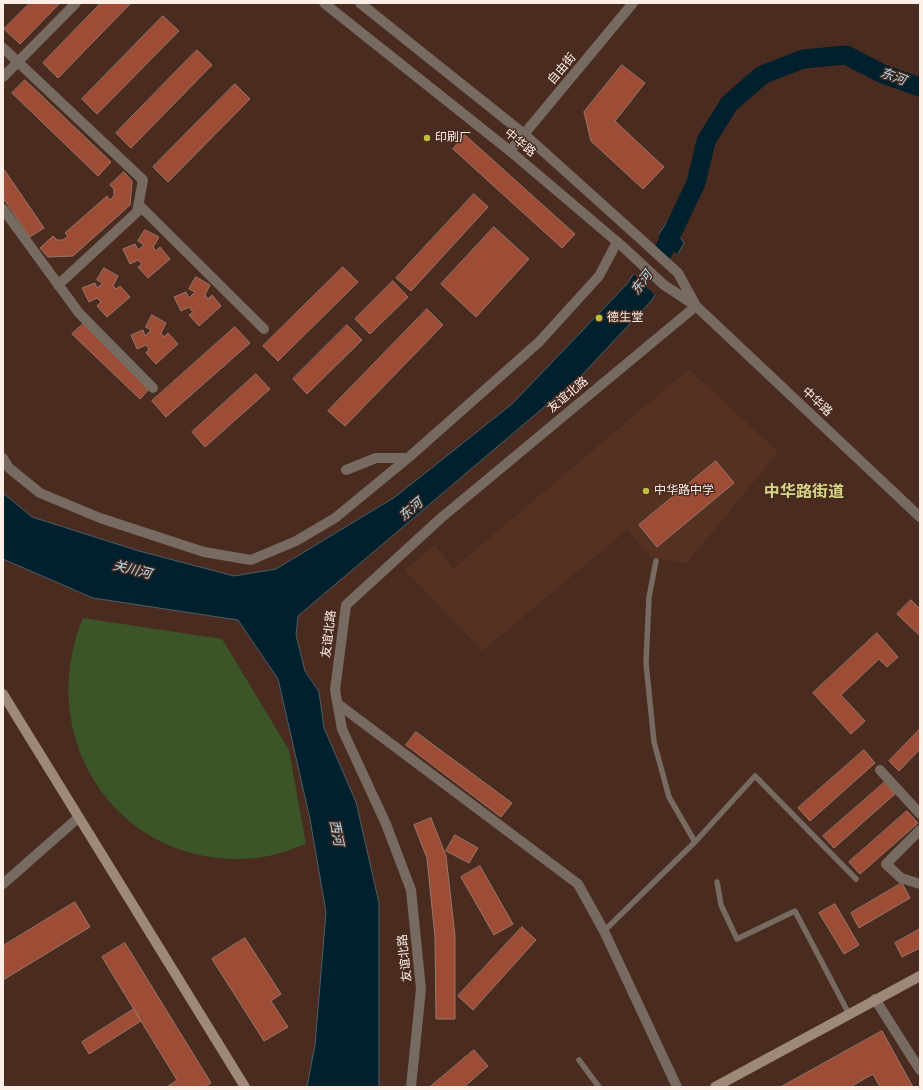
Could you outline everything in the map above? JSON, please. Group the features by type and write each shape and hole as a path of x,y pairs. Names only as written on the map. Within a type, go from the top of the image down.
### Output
{"main road":[{"path":"3,694 241,1086"},
{"path":"722,1086 875,999 920,976"}],"street":[{"path":"3,78 76,3"},
{"name":"中华路","path":"324,3 510,151 620,244 664,285 696,306 920,517"},
{"name":"中华路","path":"360,3 524,134 634,233 678,273 696,306"},
{"name":"自由街","path":"510,151 633,3"},
{"path":"3,48 144,180 137,212 58,284"},
{"path":"138,205 264,329"},
{"path":"3,209 79,313 153,388"},
{"path":"3,458 9,468 40,493 93,515 204,552 251,560 296,541 335,518 408,458 539,342 599,276 620,244"},
{"name":"友谊北路","path":"410,1087 421,989 411,890 386,824 342,729 335,690 346,605 441,518 696,306"},
{"path":"346,470 376,458 408,458"},
{"path":"338,704 578,884 604,931 677,1087"},
{"path":"880,770 920,814"},
{"path":"3,884 78,818"},
{"path":"920,830 886,864 901,878 920,884"},
{"path":"875,999 920,1070"}],"lane":[{"path":"656,561 649,597 646,663 654,742 669,797 695,842"},
{"path":"604,931 695,842 755,776 856,878"},
{"path":"717,882 721,905 738,939 795,911 849,1014"},
{"path":"579,1060 599,1087"}],"shaded area":[{"name":"中华路中学","path":"689,369 778,452 687,563 652,558 627,530 482,651 405,570 435,545 453,569"}],"green space":[{"path":"83,618 222,639 289,750 306,844 288,851 257,858 208,857 165,844 129,821 100,789 80,752 70,709 70,664"}],"water":[{"path":"669,219 684,243 652,300 583,374 298,616 296,635 305,671 319,692 324,728 356,802 379,903 379,1087 307,1087 315,1045 326,912 310,819 278,679 238,620 93,598 3,559 3,493 32,517 139,551 234,576 276,569 395,497 512,404 627,284"}],"pier":[{"path":"656,234 679,256 656,296 632,273"}],"building":[{"path":"30,3 60,3 20,44 4,29"},
{"path":"101,3 131,3 58,78 43,63"},
{"path":"163,16 179,31 97,114 82,99"},
{"path":"197,50 212,65 131,148 116,133"},
{"path":"622,65 645,83 615,121 664,167 643,189 591,141 584,112"},
{"path":"25,80 111,162 98,176 12,93"},
{"path":"235,84 250,99 168,182 153,167"},
{"path":"465,135 575,234 562,248 453,149"},
{"path":"3,168 44,228 30,237 3,198"},
{"path":"124,172 132,181 130,205 73,256 48,257 40,248 53,236 57,240 63,240 68,236 65,233 107,196 110,200 114,196 114,189 110,185"},
{"path":"474,194 488,207 411,291 396,278"},
{"path":"494,227 529,259 476,317 441,284"},
{"path":"145,230 159,237 153,247 156,251 160,247 170,259 148,278 138,267 142,264 138,260 130,264 123,249 135,244 138,250 144,245 138,241"},
{"path":"343,267 358,282 278,361 263,346"},
{"path":"104,268 118,276 113,286 116,289 120,286 130,297 107,317 97,306 101,302 97,298 89,302 82,288 95,283 97,288 103,283 97,280"},
{"path":"196,277 210,285 205,295 208,299 212,295 221,306 199,326 189,315 193,312 189,307 181,311 174,297 186,292 189,298 195,292 189,289"},
{"path":"393,281 408,297 370,334 355,319"},
{"path":"427,309 443,325 345,426 328,411"},
{"path":"152,315 166,323 161,333 164,337 168,333 178,344 156,364 146,353 149,349 146,345 137,349 131,335 143,330 145,336 151,330 146,327"},
{"path":"83,324 150,388 140,399 72,334"},
{"path":"347,325 362,340 307,394 293,379"},
{"path":"235,327 250,343 166,417 152,401"},
{"path":"256,374 270,389 205,447 192,432"},
{"path":"716,461 734,483 657,547 639,525"},
{"path":"911,600 920,609 920,636 897,614"},
{"path":"877,633 898,657 887,667 879,659 841,695 865,721 851,734 813,693"},
{"path":"920,729 920,749 899,771 889,761"},
{"path":"416,732 512,803 501,817 406,745"},
{"path":"864,750 875,763 810,821 798,808"},
{"path":"885,782 895,794 834,848 823,836"},
{"path":"907,811 918,823 860,874 849,862"},
{"path":"431,818 446,856 455,936 455,1019 436,1019 435,937 427,858 414,825"},
{"path":"455,835 478,848 469,863 446,851"},
{"path":"480,866 513,924 494,935 461,877"},
{"path":"902,883 910,898 859,928 851,913"},
{"path":"75,902 90,927 3,980 3,946"},
{"path":"835,904 859,945 844,954 819,913"},
{"path":"522,927 536,940 473,1010 458,996"},
{"path":"920,929 920,948 902,957 895,943"},
{"path":"245,938 281,994 271,1001 288,1027 264,1041 212,959"},
{"path":"125,943 211,1083 205,1087 167,1087 177,1080 102,957"},
{"path":"134,1009 141,1021 89,1054 82,1042"},
{"path":"882,1031 913,1087 880,1087 873,1074 850,1087 781,1087"},
{"path":"474,1050 488,1066 464,1087 430,1087"}],"waterway":[{"name":"东河","path":"663,252 696,183 706,141 729,104 762,75 803,59 846,55 883,74 920,87"}],"place":[{"name":"印刷厂","path":"427,138"},
{"name":"德生堂","path":"599,318"},
{"name":"中华路中学","path":"646,491"}],"district":[{"name":"中华路街道","path":"804,492"}],"water label":[{"name":"关川河","path":"132,570"},
{"name":"西河","path":"336,833"}]}
